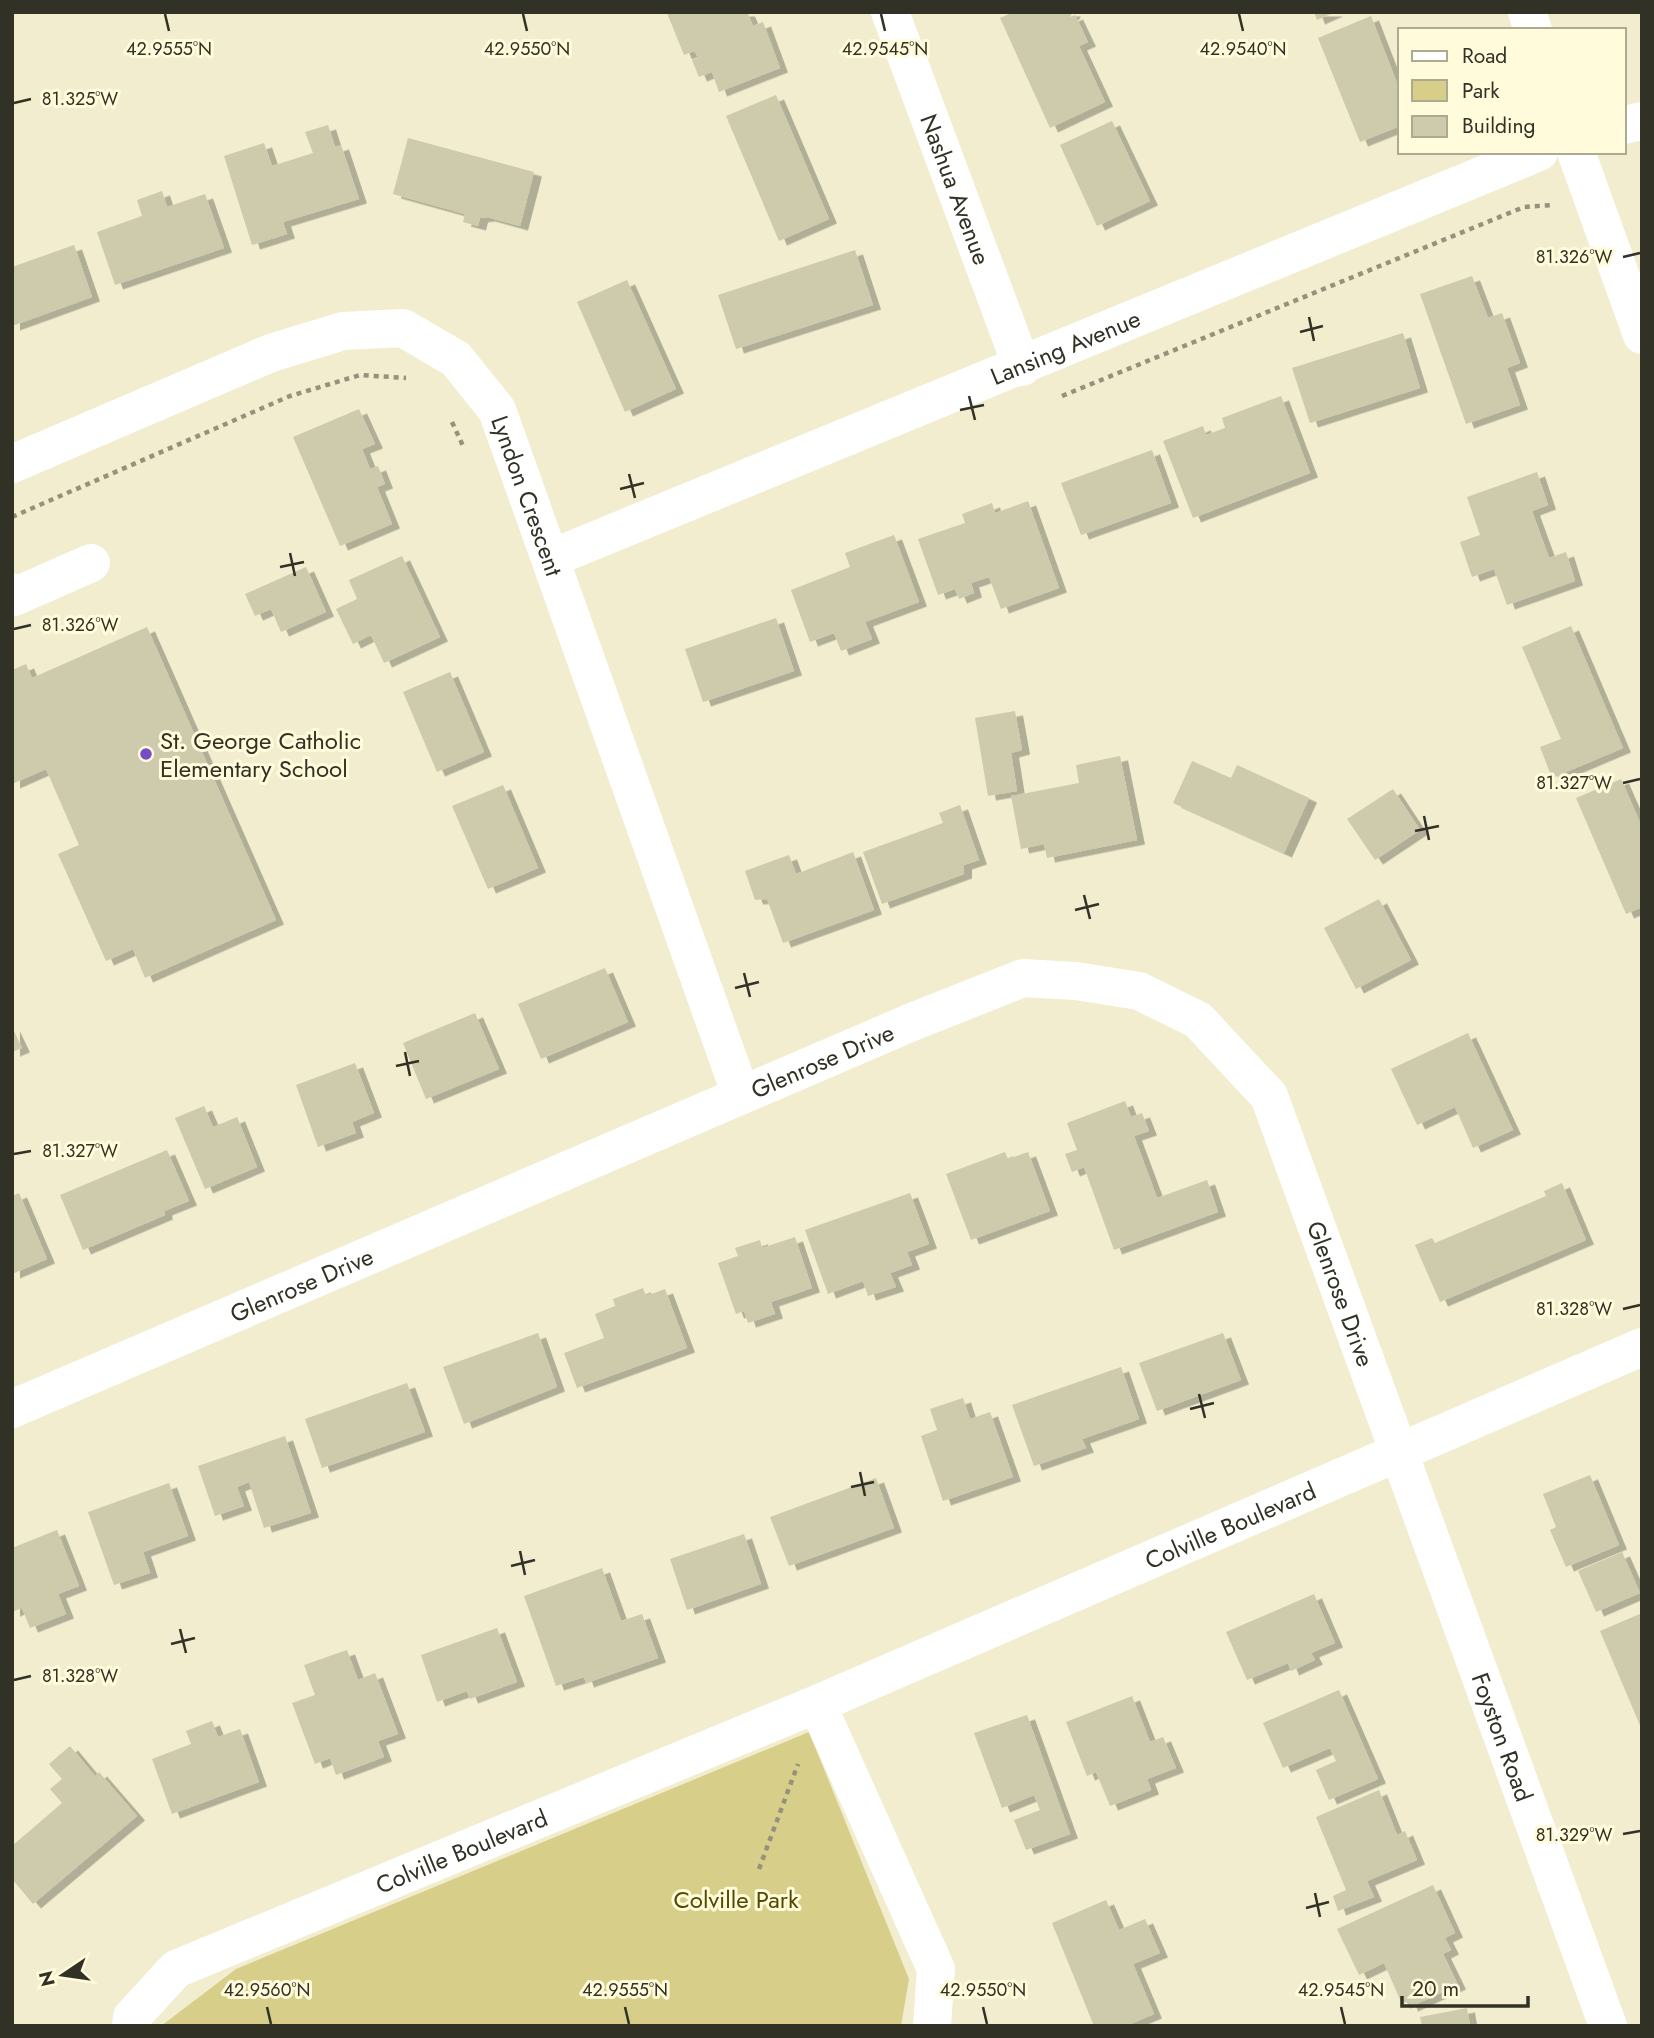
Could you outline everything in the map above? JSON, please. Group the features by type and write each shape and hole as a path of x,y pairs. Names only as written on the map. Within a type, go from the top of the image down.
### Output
{"street":[{"name":"Nashua Avenue","path":"890,12 1022,367"},
{"name":"Lansing Avenue","path":"552,558 1022,367 1534,154"},
{"path":"1577,154 1642,335"},
{"name":"Lyndon Crescent","path":"12,464 271,353 343,331 403,328 456,359 497,410 552,558 741,1096"},
{"path":"12,592 14,597 91,563"},
{"name":"Glenrose Drive","path":"12,1409 1023,978 1076,981 1139,991 1198,1020 1269,1096 1397,1451"},
{"name":"Colville Boulevard","path":"131,2026 132,2017 176,1969 817,1704 1397,1451 1642,1348"},
{"name":"Foyston Road","path":"1397,1451 1608,2026"},
{"path":"817,1704 936,1969 932,2026"}],"path":[{"path":"1050,401 1524,207 1594,202"},
{"path":"12,517 290,396 360,375 407,378 416,385"},
{"path":"448,414 467,455"},
{"path":"759,1869 799,1761"}],"green space":[{"name":"Colville Park","path":"809,1732 909,1979 901,2026 161,2026 236,1969"}],"building":[{"path":"747,12 753,26 763,22 780,68 719,92 712,72 699,77 692,60 698,57 694,51 684,55 667,13"},
{"path":"1014,12 1073,12 1069,18 1075,15 1088,42 1079,46 1105,102 1050,128 1000,18"},
{"path":"1314,12 1335,12 1317,20"},
{"path":"1371,16 1398,86 1398,127 1360,142 1318,38"},
{"path":"776,95 829,219 779,241 726,116"},
{"path":"1112,121 1150,201 1097,226 1060,145"},
{"path":"328,125 335,147 341,145 359,199 283,222 287,234 252,245 224,156 264,143 272,166 313,153 305,132"},
{"path":"408,138 534,172 520,226 487,217 480,218 478,226 463,222 465,214 393,194"},
{"path":"162,191 167,207 205,194 224,248 115,285 97,232 142,216 137,200"},
{"path":"74,245 92,297 12,326 12,267"},
{"path":"855,250 873,305 736,349 718,295"},
{"path":"1472,276 1488,318 1502,313 1520,363 1507,368 1520,405 1466,424 1420,294"},
{"path":"627,280 676,389 625,412 577,302"},
{"path":"1403,333 1420,388 1310,423 1292,368"},
{"path":"1281,396 1310,473 1193,518 1163,441 1203,426 1206,435 1225,428 1222,418"},
{"path":"359,409 375,444 362,449 370,469 378,466 385,484 377,487 392,524 340,546 293,437"},
{"path":"1152,450 1171,503 1081,535 1061,483"},
{"path":"1537,472 1548,505 1532,511 1549,558 1566,552 1575,581 1507,605 1494,569 1472,577 1460,542 1480,535 1467,497"},
{"path":"1028,501 1059,588 1001,609 989,577 971,583 974,593 959,599 955,589 938,595 918,539 965,523 962,514 992,503 995,513"},
{"path":"894,535 919,602 865,622 872,639 841,651 834,633 810,642 791,590 850,567 845,553"},
{"path":"402,556 440,637 384,663 371,635 353,644 336,609 357,599 349,580"},
{"path":"306,567 326,612 281,632 271,609 255,616 245,594"},
{"path":"776,618 794,671 703,702 685,649"},
{"path":"1571,626 1623,748 1552,778 1540,747 1561,739 1522,647"},
{"path":"147,627 276,920 145,978 133,949 106,961 58,854 79,845 46,769 12,784 12,670 26,664 32,678"},
{"path":"450,672 484,752 437,772 403,692"},
{"path":"1015,711 1022,750 1011,753 1017,791 988,796 975,718"},
{"path":"1120,756 1137,840 1047,858 1044,844 1021,849 1011,796 1079,783 1076,765"},
{"path":"1192,761 1231,778 1237,765 1309,798 1284,853 1173,803"},
{"path":"1621,779 1642,827 1642,907 1626,914 1576,798"},
{"path":"503,785 538,868 488,889 452,806"},
{"path":"1393,789 1420,830 1375,860 1347,819"},
{"path":"960,805 979,860 964,865 964,874 882,904 863,852 943,823 939,813"},
{"path":"853,852 874,910 783,943 767,899 755,900 745,871 789,855 796,874"},
{"path":"1379,899 1411,960 1356,989 1324,928"},
{"path":"605,968 628,1022 541,1059 518,1004"},
{"path":"475,1013 499,1069 426,1099 403,1043"},
{"path":"12,1027 22,1048 12,1052"},
{"path":"1468,1033 1513,1130 1473,1148 1455,1107 1417,1125 1391,1069"},
{"path":"355,1063 374,1113 352,1122 356,1133 318,1147 296,1085"},
{"path":"1125,1101 1131,1117 1142,1113 1149,1131 1134,1136 1157,1198 1207,1180 1218,1212 1114,1250 1084,1167 1072,1172 1065,1154 1077,1150 1067,1123"},
{"path":"204,1106 213,1127 237,1117 257,1167 205,1189 175,1118"},
{"path":"167,1150 189,1201 164,1211 165,1215 83,1250 60,1195"},
{"path":"1005,1152 1008,1159 1028,1152 1050,1211 971,1240 946,1174"},
{"path":"1562,1183 1586,1240 1440,1302 1415,1245 1432,1238 1435,1243 1546,1196 1544,1191"},
{"path":"19,1193 47,1259 12,1274 12,1196"},
{"path":"910,1193 929,1244 907,1252 912,1265 890,1273 896,1287 868,1296 863,1281 828,1294 805,1230"},
{"path":"795,1237 812,1288 771,1302 775,1314 748,1323 744,1311 736,1314 718,1263 738,1256 735,1248 760,1240 762,1248"},
{"path":"643,1288 646,1296 665,1289 687,1348 577,1388 564,1353 604,1338 595,1314 615,1306 613,1299"},
{"path":"538,1333 557,1387 464,1424 443,1367"},
{"path":"1223,1333 1241,1380 1157,1411 1139,1363"},
{"path":"1121,1367 1139,1419 1082,1439 1086,1448 1034,1466 1012,1405"},
{"path":"407,1383 425,1432 322,1468 305,1419"},
{"path":"963,1398 970,1419 990,1412 1013,1477 943,1501 921,1436 937,1430 930,1409"},
{"path":"285,1436 311,1513 264,1528 249,1482 237,1487 244,1506 215,1516 198,1466"},
{"path":"1590,1475 1619,1545 1566,1567 1550,1530 1556,1527 1543,1494"},
{"path":"876,1478 894,1528 789,1566 770,1517"},
{"path":"169,1483 188,1536 143,1552 150,1573 114,1585 88,1512"},
{"path":"57,1530 79,1586 58,1594 66,1614 30,1628 22,1608 12,1612 12,1548"},
{"path":"744,1534 761,1584 687,1610 670,1559"},
{"path":"1622,1552 1640,1593 1596,1612 1578,1571"},
{"path":"602,1568 621,1621 642,1614 658,1658 586,1683 584,1677 556,1686 524,1596"},
{"path":"1314,1594 1335,1643 1311,1653 1315,1660 1291,1671 1288,1663 1247,1680 1226,1632"},
{"path":"1642,1613 1642,1730 1600,1631"},
{"path":"497,1628 517,1682 470,1699 467,1691 437,1702 421,1655"},
{"path":"347,1650 358,1680 375,1673 398,1734 378,1741 384,1757 336,1775 330,1758 315,1764 292,1703 315,1695 304,1665"},
{"path":"1339,1690 1378,1779 1329,1800 1316,1770 1336,1761 1330,1748 1283,1768 1263,1723"},
{"path":"1132,1696 1150,1742 1163,1737 1176,1768 1147,1779 1151,1790 1110,1806 1096,1772 1087,1776 1066,1722"},
{"path":"1027,1715 1070,1834 1026,1850 1014,1820 1040,1810 1034,1795 1002,1808 974,1733"},
{"path":"212,1721 218,1737 240,1729 259,1782 172,1814 152,1759 191,1744 186,1731"},
{"path":"70,1746 95,1776 99,1772 137,1816 33,1904 12,1879 12,1846 62,1803 50,1789 62,1779 49,1764"},
{"path":"1379,1790 1397,1835 1405,1831 1417,1860 1367,1881 1374,1897 1338,1911 1333,1896 1346,1890 1316,1817"},
{"path":"1433,1885 1455,1933 1445,1938 1451,1950 1443,1954 1458,1985 1410,2007 1408,2001 1402,2004 1384,1963 1359,1975 1337,1929"},
{"path":"1106,1900 1119,1930 1145,1919 1160,1953 1133,1964 1154,2014 1126,2026 1094,2026 1052,1923"},
{"path":"1467,2008 1470,2026 1422,2026 1420,2017"}],"place":[{"name":"St. George Catholic Elementary School","path":"146,754"}]}
